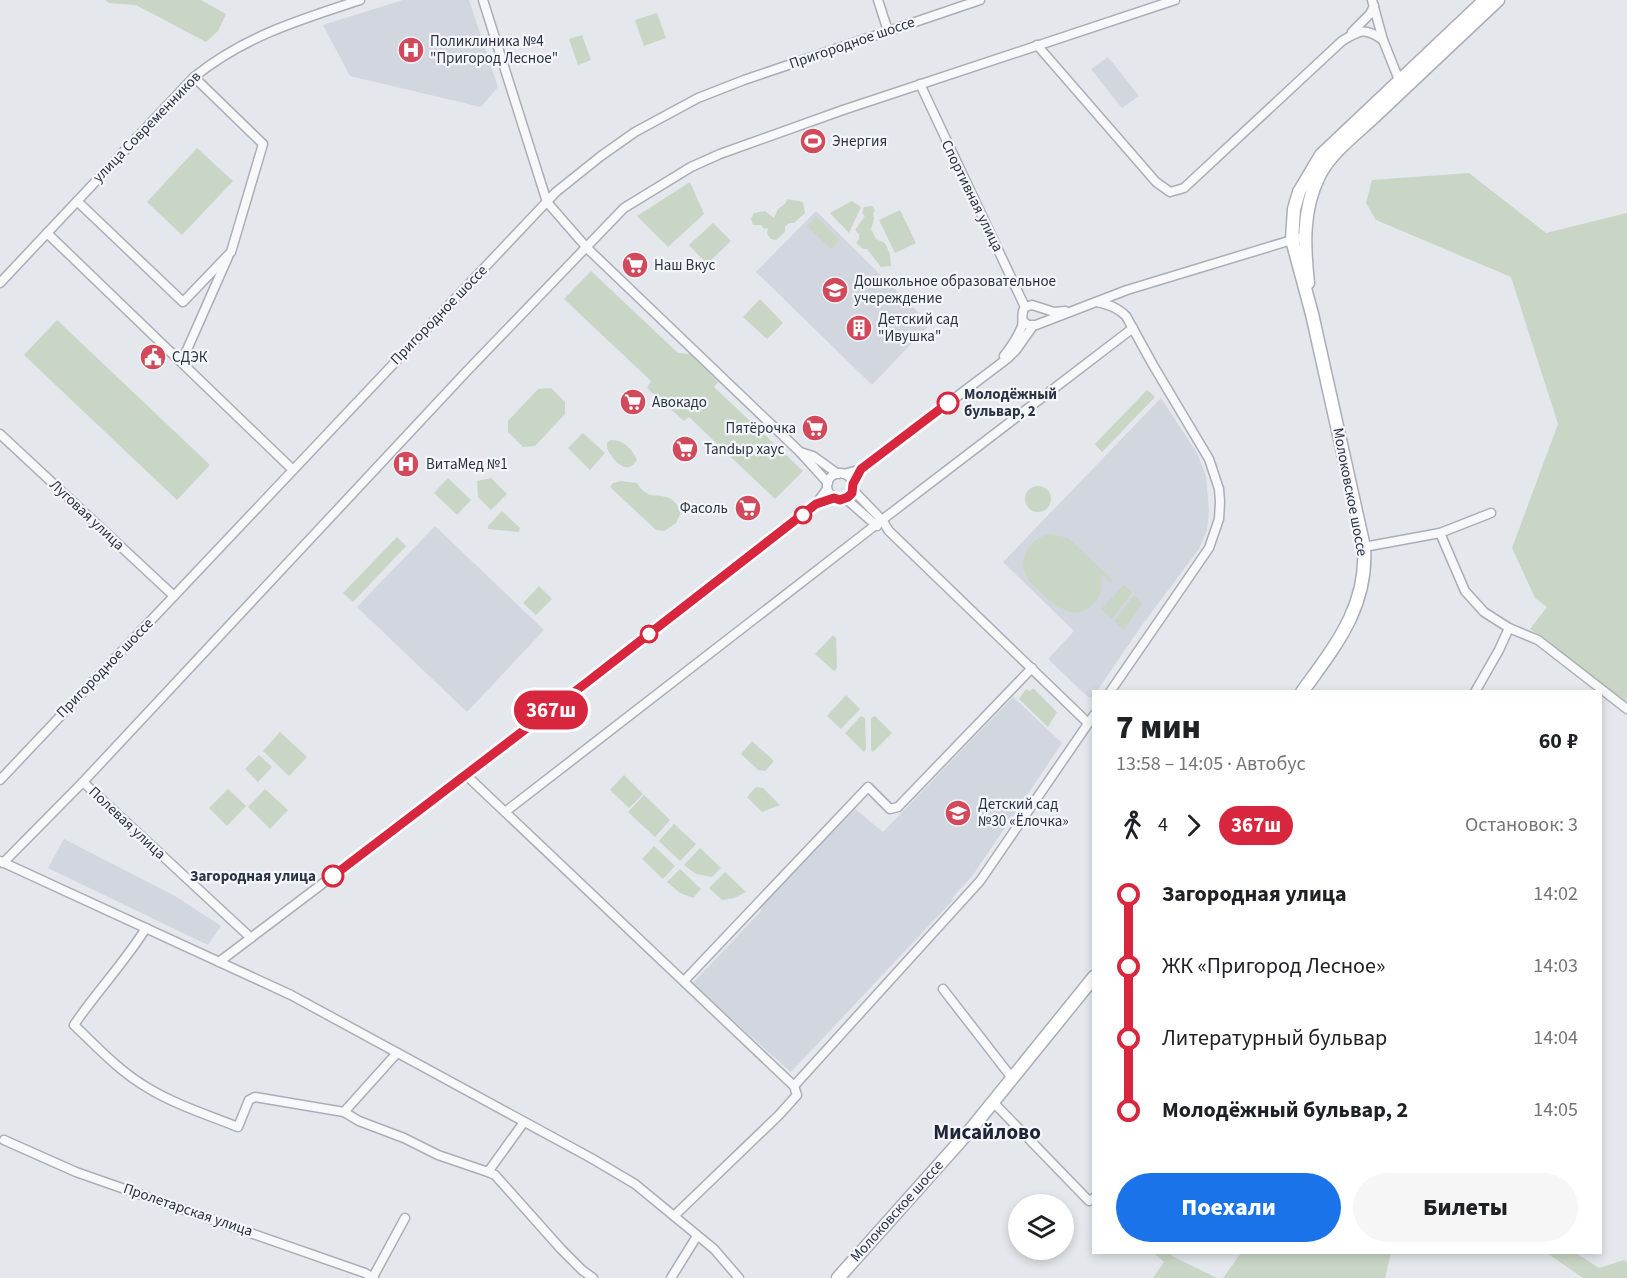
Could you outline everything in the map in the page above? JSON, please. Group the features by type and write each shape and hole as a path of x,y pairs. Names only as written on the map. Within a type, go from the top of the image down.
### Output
{"main road":[{"path":"1401,86 1418,63 1485,0"},
{"path":"1401,86 1498,0"},
{"name":"Молоковское шоссе","path":"1312,314 1305,236 1310,200 1319,175 1330,160 1401,86"},
{"name":"Молоковское шоссе","path":"1303,690 1335,645 1355,611 1364,568 1364,547 1312,314 1292,240 1294,209 1299,192 1321,155 1349,128 1401,86"},
{"name":"Молоковское шоссе","path":"841,1277 993,1102 1092,979"}],"street":[{"name":"улица Современников","path":"0,283 194,77 213,62 280,26 360,0"},
{"path":"483,0 547,202 587,248 800,452 834,498"},
{"path":"878,0 888,31"},
{"name":"Пригородное шоссе","path":"0,780 556,192 635,132 698,98 744,80 980,0"},
{"path":"739,1278 714,1250 635,1184 291,995 2,862 83,782 467,371 624,208 691,167 720,154 920,84 1175,0"},
{"path":"1037,45 1156,182 1170,192 1184,188 1342,41 1365,19 1373,3"},
{"path":"1373,3 1383,40 1401,86"},
{"path":"1342,41 1362,30 1383,40"},
{"path":"1390,59 1404,67 1418,63"},
{"path":"182,361 231,252 263,144 194,77"},
{"name":"Спортивная улица","path":"920,84 1025,307"},
{"path":"77,201 183,302 231,252"},
{"path":"47,232 292,469"},
{"path":"1023,321 1026,324 1036,325 1127,290 1305,236"},
{"path":"1097,302 1120,310 1133,328 1209,459 1219,489 1219,519 1209,549 1111,690"},
{"path":"996,366 1014,342 1023,321 1022,314 1025,307 1035,305 1054,312 1078,309"},
{"path":"816,504 832,476 861,469 1016,350 1042,318 1041,309"},
{"path":"505,812 878,522 1133,328"},
{"name":"Луговая улица","path":"0,434 174,596"},
{"path":"800,452 813,456 851,479 853,487 878,522"},
{"path":"845,498 861,469"},
{"path":"219,962 466,775 816,504 834,498 845,498 889,531 1032,668 1091,719 980,881 794,1086"},
{"path":"1364,547 1440,533 1491,513"},
{"path":"1440,533 1465,591 1485,612 1509,628 1538,640 1627,708"},
{"path":"1476,690 1499,651 1509,628"},
{"path":"684,981 868,787 890,808 898,807 1032,668"},
{"path":"466,775 794,1086 797,1095 779,1115 674,1216"},
{"name":"Полевая улица","path":"83,782 251,938"},
{"path":"146,928 74,1025 123,1071 168,1099 238,1127 249,1100 255,1097 344,1112 359,1121 404,1138 438,1155 495,1175 561,1249 593,1278"},
{"path":"943,989 1012,1078"},
{"path":"344,1112 397,1053"},
{"path":"993,1102 1089,1201 1092,1199"},
{"path":"488,1172 524,1122"},
{"name":"Пролетарская улица","path":"3,1140 76,1172 304,1250 373,1278"},
{"path":"373,1278 405,1218"},
{"path":"671,1278 698,1236"}],"shaded area":[{"name":"Поликлиника №4 \"Пригород Лесное\"","path":"403,0 469,0 498,87 481,107 350,76 323,25"},
{"path":"1108,57 1139,96 1122,108 1091,69"},
{"name":"Дошкольное образовательное учереждение","path":"816,211 930,324 872,385 756,272"},
{"path":"1161,398 1197,453 1206,476 1209,510 1207,530 1199,549 1142,625 1098,690 1092,690 1092,698 1088,697 1048,659 1074,631 1003,562"},
{"path":"435,526 544,630 467,712 357,607"},
{"path":"1013,697 1062,743 973,875 952,898 953,900 791,1072 692,984 761,911 760,907 855,809 883,832"},
{"path":"64,839 175,896 221,926 208,945 48,868"}],"green space":[{"path":"105,0 201,0 226,14 218,31 206,42 136,5 109,3"},
{"path":"657,13 666,38 644,46 635,20"},
{"path":"582,35 591,60 578,65 569,39"},
{"path":"197,148 233,181 182,235 147,202"},
{"path":"1469,173 1546,233 1627,213 1627,701 1599,683 1530,629 1547,607 1535,598 1512,548 1558,424 1511,277 1376,220 1366,203 1372,180"},
{"path":"690,182 704,214 668,247 637,216"},
{"path":"787,199 803,202 805,213 794,223 789,223 785,227 785,232 776,240 771,239 767,234 768,228 753,225 751,219 754,213 765,211 774,218"},
{"path":"852,201 861,207 849,233 830,213"},
{"path":"873,206 875,211 871,229 876,239 885,243 890,254 891,266 881,267 867,249 863,249 856,243 859,234 855,230 865,216 862,213 864,207"},
{"path":"900,210 916,243 895,253 879,220"},
{"path":"816,216 840,240 831,249 807,226"},
{"path":"713,223 731,241 707,264 689,245"},
{"path":"591,271 678,353 690,354 718,382 714,387 803,471 775,499 689,417 684,421 647,388 651,381 564,299"},
{"path":"760,299 783,323 767,339 743,317"},
{"path":"57,320 210,465 177,500 24,355"},
{"path":"551,388 565,402 565,414 535,446 523,447 508,432 508,421 538,389"},
{"path":"1147,390 1155,397 1102,452 1095,444"},
{"path":"583,433 605,453 590,470 568,448"},
{"path":"611,440 624,443 630,449 637,460 633,465 624,467 616,462 607,448 607,443"},
{"path":"448,478 471,500 457,515 434,493"},
{"path":"491,478 507,494 491,510 478,497 477,481"},
{"path":"621,481 637,483 649,494 671,499 682,510 676,523 664,531 656,530 610,487 613,483"},
{"path":"1038,486 1047,490 1051,499 1047,508 1038,512 1029,508 1025,499 1029,490"},
{"path":"502,511 520,528 519,532 488,529 488,526"},
{"path":"1051,534 1068,538 1113,580 1111,583 1101,574 1100,594 1096,601 1080,612 1061,609 1050,601 1028,579 1024,571 1024,557 1027,550 1037,539"},
{"path":"397,537 406,546 353,602 343,593"},
{"path":"1124,585 1132,593 1112,619 1101,609"},
{"path":"539,586 552,599 536,615 523,603"},
{"path":"1134,595 1142,603 1124,630 1114,621"},
{"path":"833,635 836,638 837,668 834,671 815,654"},
{"path":"1033,688 1057,712 1048,727 1019,699 1026,689 1030,691"},
{"path":"846,695 860,709 841,729 827,716"},
{"path":"861,716 865,718 866,749 864,752 845,733"},
{"path":"875,716 892,733 873,752 871,750 871,718"},
{"path":"280,732 307,757 289,776 263,751"},
{"path":"752,741 774,761 765,771 758,770 741,754"},
{"path":"259,755 272,767 258,782 245,769"},
{"path":"624,775 643,794 629,808 610,790"},
{"path":"756,787 763,788 780,805 762,812 747,797"},
{"path":"228,789 246,806 227,826 209,808"},
{"path":"265,789 288,810 270,829 248,807"},
{"path":"644,795 670,820 655,837 628,812"},
{"path":"674,824 696,844 680,861 659,841"},
{"path":"654,846 675,866 663,879 642,859"},
{"path":"700,848 721,868 712,877 696,874 684,865"},
{"path":"680,869 701,889 693,898 680,893 667,882"},
{"path":"725,872 746,892 734,898 722,900 709,888"},
{"path":"1155,1254 1170,1254 1217,1278 1153,1278 1164,1262"},
{"path":"1240,1254 1391,1254 1385,1278 1223,1278"},
{"path":"1548,1254 1578,1254 1599,1268 1624,1260 1627,1262 1627,1278 1583,1278"}],"bus line":[{"name":"367ш","path":"333,876 816,504 834,498 840,500 848,497 852,493 853,484 861,469 948,403"}],"place":[{"name":"Поликлиника №4 \"Пригород Лесное\"","path":"411,50"},
{"name":"Энергия","path":"813,141"},
{"name":"Наш Вкус","path":"635,265"},
{"name":"Дошкольное образовательное учереждение","path":"835,290"},
{"name":"Детский сад \"Ивушка\"","path":"859,328"},
{"name":"СДЭК","path":"153,357"},
{"name":"Авокадо","path":"633,402"},
{"name":"Молодёжный бульвар, 2","path":"948,403"},
{"name":"Пятёрочка","path":"815,428"},
{"name":"Tandыр хаус","path":"685,449"},
{"name":"ВитаМед №1","path":"406,464"},
{"name":"Фасоль","path":"748,508"},
{"name":"Детский сад №30 «Ёлочка»","path":"958,813"},
{"name":"Загородная улица","path":"333,876"}],"district":[{"name":"Мисайлово","path":"987,1132"}]}
